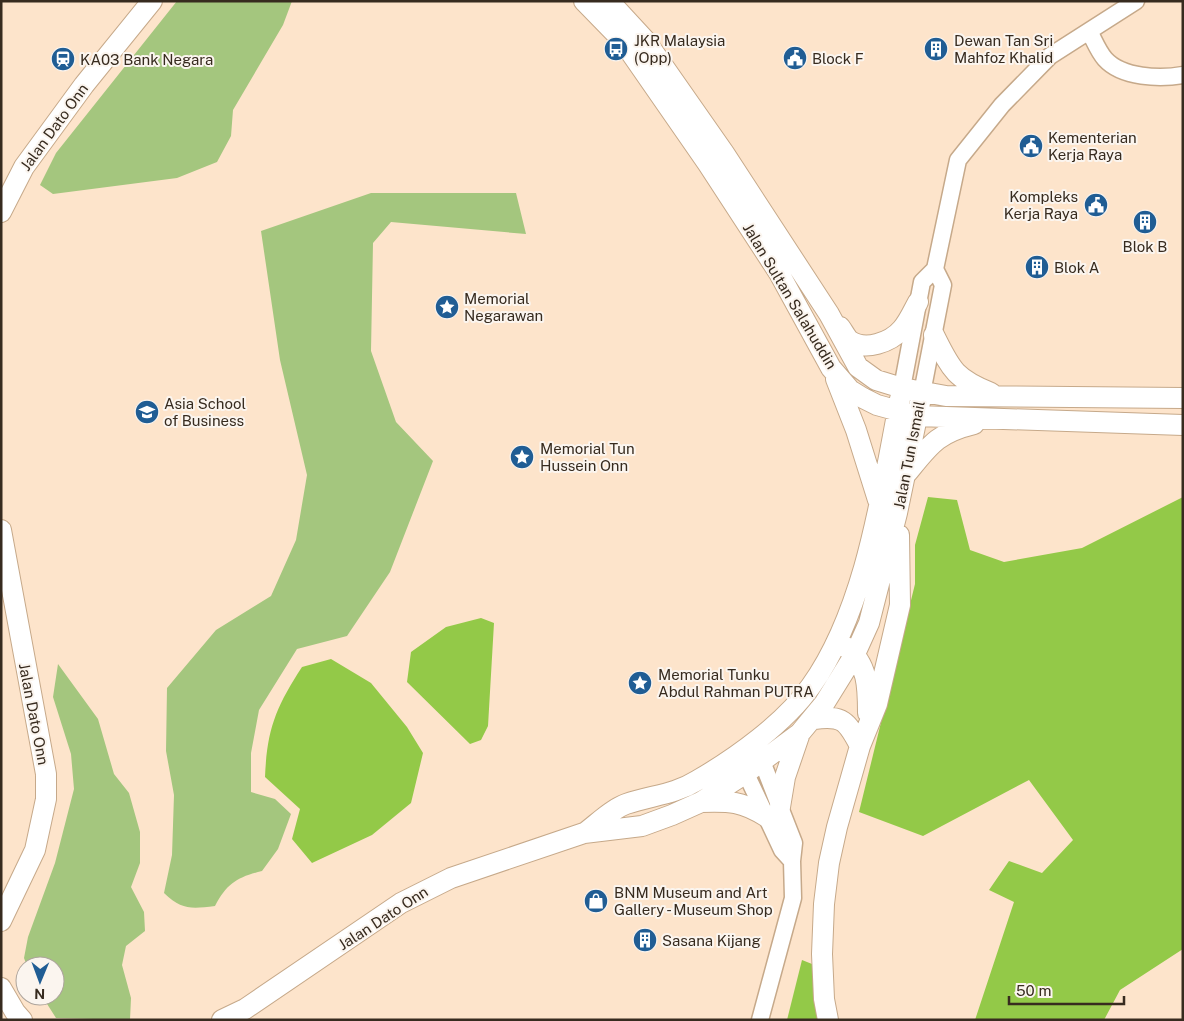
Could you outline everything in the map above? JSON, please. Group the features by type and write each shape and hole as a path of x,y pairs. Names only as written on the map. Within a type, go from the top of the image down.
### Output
{"street":[{"name":"Jalan Dato Onn","path":"1,212 24,167 84,85 152,1"},
{"name":"Jalan Sultan Salahuddin","path":"584,1 622,40 708,164 779,273 831,368 856,394 877,405 917,416 1183,426"},
{"name":"Jalan Sultan Salahuddin","path":"609,1 645,40 724,153 829,314 858,367 876,380 922,393 1003,398 1183,398"},
{"name":"Jalan Tun Ismail","path":"736,754 754,742 792,709 811,686 852,610 879,505 922,282 935,269 958,160 1002,105 1050,56 1136,1"},
{"path":"1090,32 1104,58 1113,66 1135,74 1170,78 1183,76"},
{"name":"Jalan Tun Ismail","path":"746,773 807,726 858,647 878,597 943,285 935,269"},
{"path":"829,314 850,340 864,345 878,344 892,339 903,329 918,302"},
{"path":"934,335 953,371 960,378 1003,398"},
{"path":"831,368 856,430 879,505"},
{"path":"905,474 937,438 953,429 988,420"},
{"path":"828,1020 824,999 822,954 824,904 837,827 860,746 877,704 900,605 897,513"},
{"name":"Jalan Dato Onn","path":"1,530 46,774 46,799 35,850 1,921"},
{"path":"839,635 858,647 874,648 881,657 885,671"},
{"path":"858,647 867,681 867,726"},
{"path":"773,812 785,777 807,726 835,717 844,721 851,728 860,746"},
{"path":"754,742 762,761 773,812"},
{"name":"Jalan Dato Onn","path":"584,833 624,804 674,793 698,780 736,754"},
{"path":"736,754 746,773 794,843 792,861 794,898 760,1020"},
{"name":"Jalan Dato Onn","path":"222,1020 245,1009 402,903 429,888 482,867 584,833 642,826 701,802 746,773"},
{"path":"701,802 737,802 773,812"},
{"path":"1,988 22,1020"}],"green space":[{"path":"177,1 292,1 283,25 233,110 231,136 217,162 177,178 53,194 40,185 56,153"},
{"path":"371,193 516,193 526,234 391,222 373,243 371,351 396,422 433,461 390,572 347,636 297,649 259,710 251,753 251,792 275,799 291,814 278,849 262,871 234,882 219,898 215,906 187,907 176,903 164,893 172,855 174,795 166,751 167,688 216,630 271,596 296,540 307,475 280,360 261,231"},
{"path":"928,497 957,500 970,550 1004,562 1082,548 1183,497 1183,949 1120,990 1104,1020 975,1020 1014,902 989,890 1009,861 1042,873 1073,840 1029,780 923,836 859,812 915,584 915,545"},
{"path":"481,618 494,623 488,726 481,740 470,744 407,682 411,652 446,627"},
{"path":"331,659 371,683 407,727 423,753 411,803 372,835 312,863 292,839 300,809 265,777 266,760 274,719 302,667"},
{"path":"58,664 98,719 114,774 129,793 140,832 140,863 131,887 144,912 145,931 126,946 122,965 131,998 130,1020 56,1018 48,1006 65,1006 65,956 24,956 28,937 55,863 74,789 71,754 53,697"},
{"path":"802,960 812,964 821,1020 787,1020"}],"place":[{"name":"JKR Malaysia (Opp)","path":"616,49"},
{"name":"Dewan Tan Sri Mahfoz Khalid","path":"936,49"},
{"name":"Block F","path":"795,58"},
{"name":"KA03 Bank Negara","path":"63,59"},
{"name":"Kementerian Kerja Raya","path":"1031,146"},
{"name":"Kompleks Kerja Raya","path":"1096,205"},
{"name":"Blok B","path":"1145,222"},
{"name":"Blok A","path":"1037,267"},
{"name":"Memorial Negarawan","path":"447,307"},
{"name":"Asia School of Business","path":"147,412"},
{"name":"Memorial Tun Hussein Onn","path":"522,457"},
{"name":"Memorial Tunku Abdul Rahman PUTRA","path":"640,683"},
{"name":"BNM Museum and Art Gallery - Museum Shop","path":"596,901"},
{"name":"Sasana Kijang","path":"645,940"}]}
